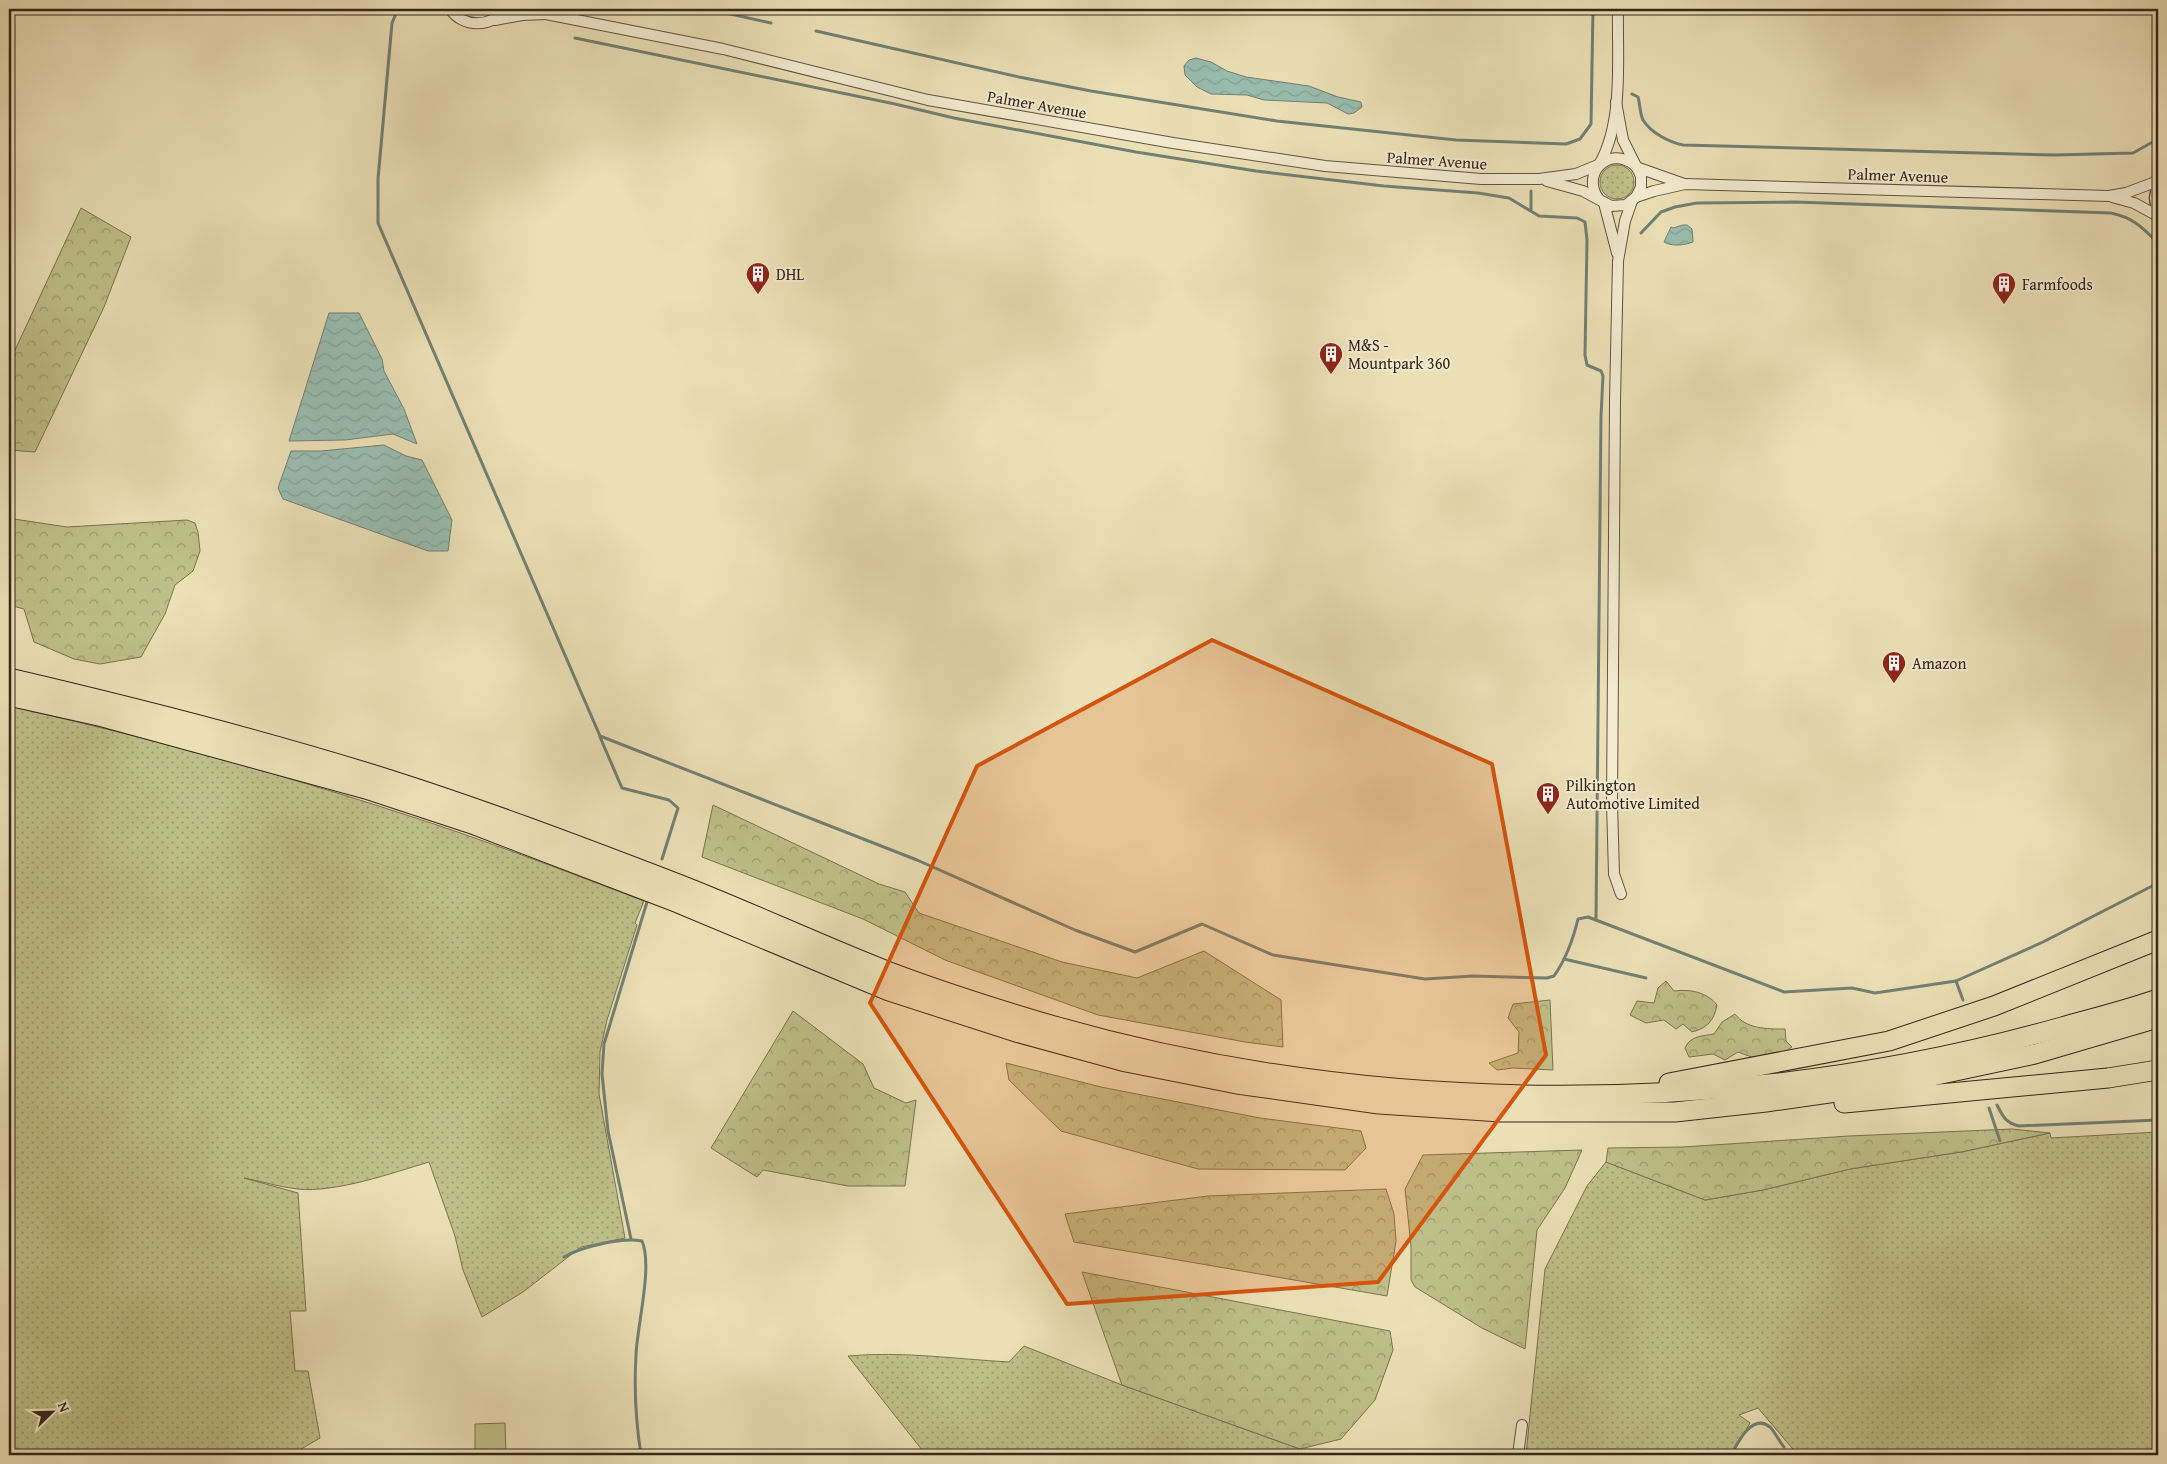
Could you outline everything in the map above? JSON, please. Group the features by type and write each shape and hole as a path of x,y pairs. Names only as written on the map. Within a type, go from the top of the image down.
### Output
{"highway":[{"path":"9,678 108,701 266,743 370,774 475,809 682,886 890,973 1018,1015 1131,1045 1236,1067 1378,1088 1498,1095 1705,1091 1895,1066 2007,1042 2158,999"},
{"path":"9,696 103,717 366,789 472,824 668,899 889,992 1016,1032 1126,1062 1237,1084 1380,1104 1501,1112 1675,1112 1728,1114 2108,1078 2158,1070"},
{"path":"1613,1093 1889,1041 1994,1006 2158,940"},
{"path":"1675,1112 1766,1102 1908,1081 2035,1054 2158,1018"}],"street":[{"name":"Palmer Avenue","path":"450,9 465,22 478,23 543,11 723,49 928,100 1173,143 1325,166 1481,179 1539,179"},
{"path":"492,20 504,9"},
{"path":"1618,9 1616,102 1609,146 1592,179 1593,189 1601,200 1618,261"},
{"path":"1616,102 1623,140 1642,182 1625,221 1618,261 1612,803 1614,874 1621,894"},
{"path":"1539,179 1576,174 1599,165 1605,160 1617,157 1624,158 1635,165 1685,184"},
{"path":"1539,179 1571,187 1619,206 1654,191 1685,184"},
{"name":"Palmer Avenue","path":"1685,184 2109,196 2126,193 2158,181"},
{"path":"2158,187 2156,198 2158,210"},
{"name":"Palmer Avenue","path":"2109,196 2134,203 2158,216"},
{"path":"1518,1455 1522,1425"}],"highlighted area":[{"path":"1212,640 1492,764 1546,1055 1378,1282 1067,1304 870,1003 977,766"}],"green space":[{"path":"462,9 492,9 477,14"},
{"path":"1617,165 1629,170 1634,182 1629,194 1617,199 1605,194 1600,182 1605,170"},
{"path":"81,208 131,237 104,307 35,452 9,450 9,363"},
{"path":"14,519 67,527 187,520 195,523 200,551 193,571 175,585 165,614 141,657 100,664 74,659 34,642 24,609 9,605 9,520"},
{"path":"9,706 169,745 327,790 458,832 644,901 635,923 637,925 607,1020 600,1052 599,1094 625,1238 581,1247 523,1292 482,1317 463,1270 455,1236 429,1162 364,1181 329,1188 297,1189 244,1178 298,1193 306,1311 290,1311 295,1371 308,1371 320,1438 291,1455 9,1455"},
{"path":"713,805 879,884 905,892 919,913 1062,962 1137,978 1204,951 1281,1000 1283,1047 1245,1042 1098,1015 945,960 863,919 702,857"},
{"path":"1666,981 1674,991 1698,992 1713,1001 1717,1005 1712,1020 1706,1026 1692,1032 1683,1024 1676,1029 1664,1020 1646,1023 1630,1015 1637,1001 1654,1003 1658,988"},
{"path":"1550,1000 1553,1070 1513,1068 1497,1070 1489,1063 1518,1053 1519,1032 1508,1018 1513,1004"},
{"path":"793,1011 863,1064 874,1088 906,1103 916,1100 905,1186 848,1186 763,1170 757,1177 711,1148"},
{"path":"1735,1014 1745,1023 1757,1027 1785,1029 1786,1041 1792,1047 1783,1053 1757,1059 1738,1052 1725,1060 1713,1054 1689,1057 1685,1048 1690,1041 1697,1037 1714,1034 1722,1022"},
{"path":"1006,1063 1101,1087 1260,1118 1361,1131 1366,1148 1345,1170 1198,1169 1061,1131 1009,1080"},
{"path":"2012,1129 2050,1133 1961,1152 1850,1169 1763,1190 1705,1200 1606,1162 1608,1148 1683,1147 1849,1136"},
{"path":"2158,1132 2158,1455 1798,1455 1758,1408 1739,1415 1750,1423 1732,1455 1526,1454 1545,1269 1587,1186 1606,1162 1705,1200 1763,1190 1850,1169 1961,1152 2050,1133 2051,1138"},
{"path":"1582,1150 1565,1188 1537,1230 1525,1349 1482,1328 1415,1287 1411,1280 1411,1246 1405,1189 1423,1155"},
{"path":"1386,1189 1394,1214 1396,1241 1387,1296 1074,1242 1065,1214 1208,1196"},
{"path":"1082,1272 1390,1331 1393,1350 1375,1400 1341,1439 1300,1449 1122,1385"},
{"path":"1024,1346 1122,1385 1300,1449 1307,1455 926,1455 848,1356 888,1354 1009,1362"},
{"path":"505,1423 506,1455 475,1455 475,1424"}],"water":[{"path":"1196,58 1211,62 1227,71 1246,77 1309,86 1338,97 1361,102 1362,107 1354,113 1348,114 1327,103 1264,100 1247,95 1211,94 1197,87 1185,75 1184,66 1189,60"},
{"path":"1687,225 1692,229 1693,242 1671,245 1664,242 1671,227"},
{"path":"329,313 359,313 382,359 384,371 404,409 417,444 393,434 345,440 289,441"},
{"path":"384,445 406,456 422,460 452,520 448,551 428,551 283,499 278,488 291,451 321,451"}],"waterway":[{"path":"398,9 392,23 378,179 378,223 600,736 917,860 1075,930 1135,952 1202,924 1273,955 1425,979 1473,976 1547,978 1554,976 1566,956 1578,919 1588,917 1784,992 1852,988 1875,993 1956,981 2043,942 2158,883"},
{"path":"708,9 771,23"},
{"path":"816,31 1019,77 1091,91 1277,121 1456,140 1566,144 1580,139 1591,124 1593,9"},
{"path":"575,38 895,104 954,118 1136,152 1256,171 1384,186 1478,193 1509,198 1539,216 1577,218 1585,222 1587,240 1585,355 1587,365 1601,371 1603,376 1596,920"},
{"path":"1632,94 1638,97 1642,118 1646,125 1666,139 1683,145 2055,155 2133,153 2158,139"},
{"path":"1531,191 1531,210"},
{"path":"1641,233 1661,212 1675,207 1697,203 1795,202 2111,213 2137,224 2158,243"},
{"path":"600,737 622,788 669,800 678,808 662,859"},
{"path":"631,1239 608,1131 602,1074 604,1044 647,902"},
{"path":"1564,959 1646,978"},
{"path":"1956,981 1963,1000"},
{"path":"1997,1105 2005,1119 2019,1126 2158,1120"},
{"path":"1989,1108 2000,1141"},
{"path":"564,1257 571,1253 602,1244 624,1240 642,1241 646,1265 644,1296 637,1343 635,1380 641,1455"},
{"path":"1731,1455 1746,1431 1751,1426 1763,1423 1774,1431 1784,1447"},
{"path":"1788,1452 1792,1455"}],"place":[{"name":"DHL","path":"758,295"},
{"name":"Farmfoods","path":"2004,305"},
{"name":"M&S - Mountpark 360","path":"1331,375"},
{"name":"Amazon","path":"1894,684"},
{"name":"Pilkington Automotive Limited","path":"1548,815"}]}
